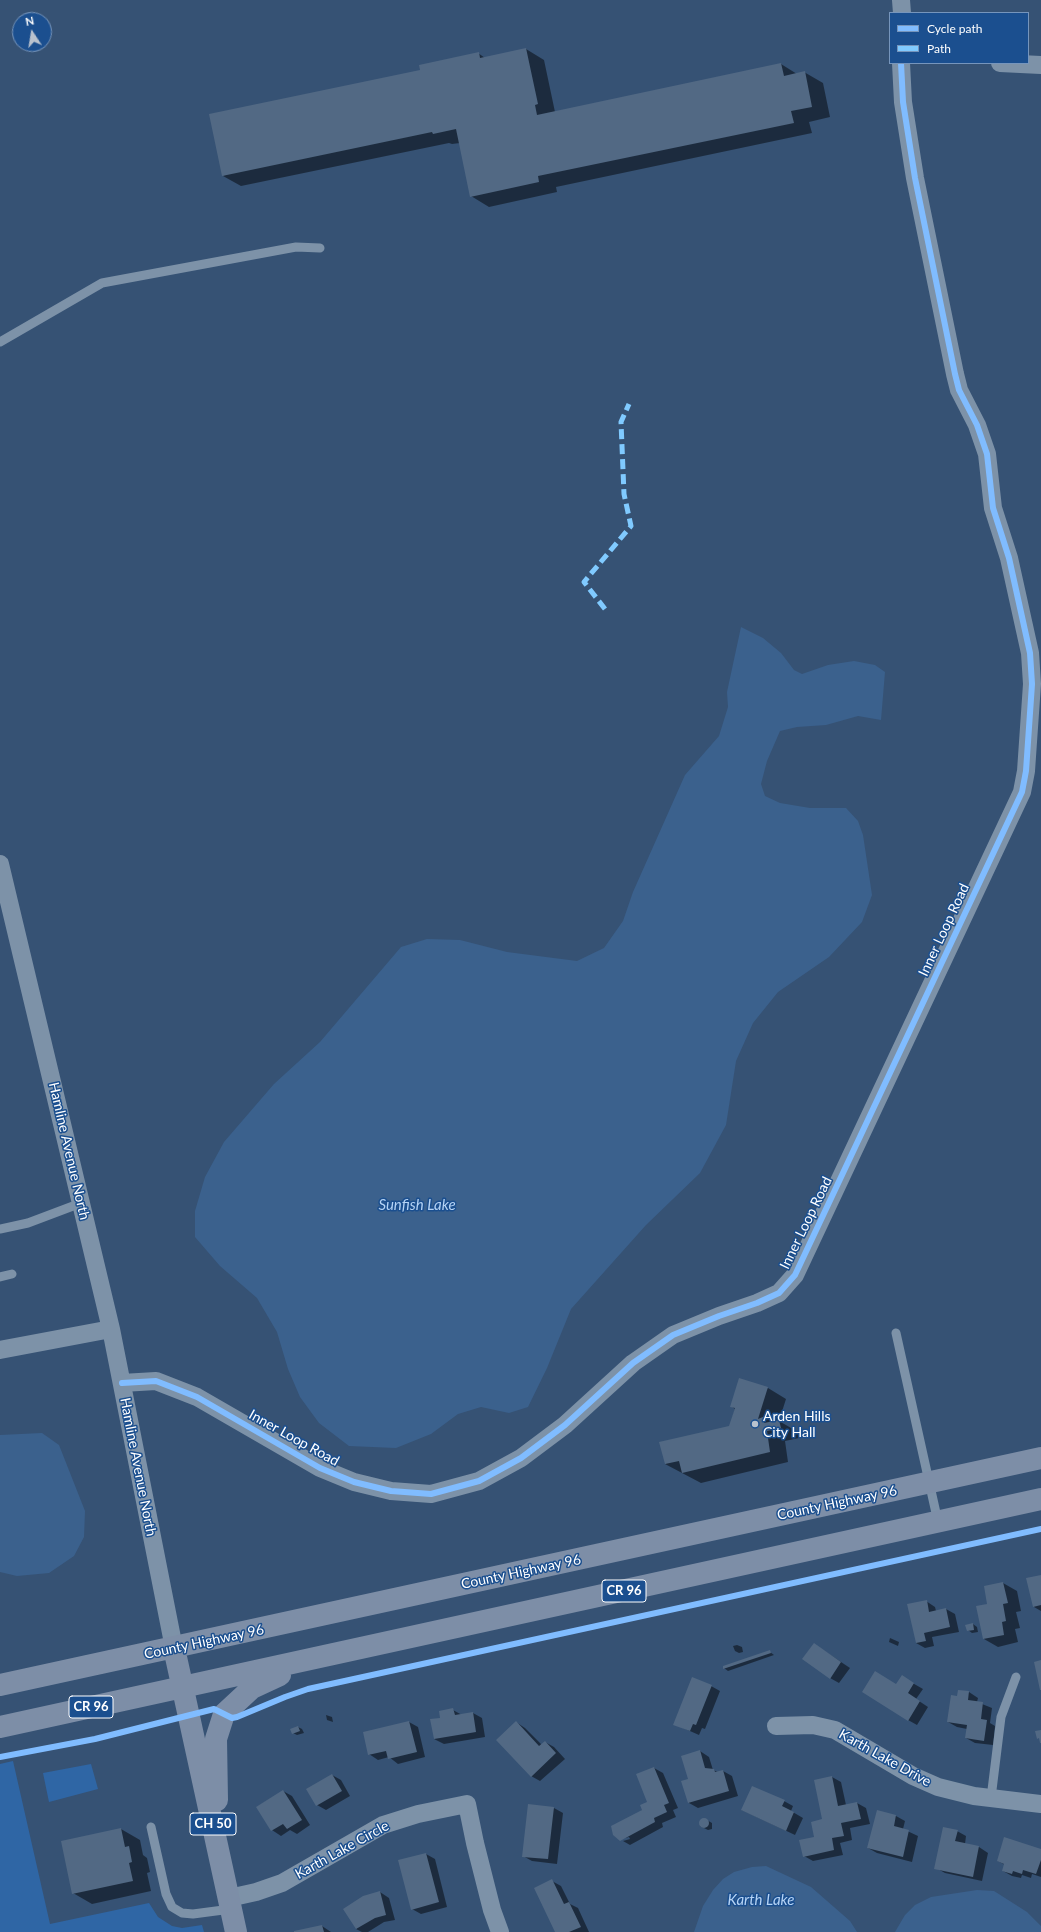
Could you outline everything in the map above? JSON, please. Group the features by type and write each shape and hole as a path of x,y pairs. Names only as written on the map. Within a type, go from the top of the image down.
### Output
{"main road":[{"name":"County Highway 96","path":"0,1685 1041,1458"},
{"name":"CR 96","path":"0,1727 1041,1499"},
{"name":"Hamline Avenue North","path":"174,1648 236,1932"},
{"path":"218,1849 216,1740 224,1714 243,1696 261,1683 334,1654"}],"street":[{"path":"901,0 902,12"},
{"name":"Inner Loop Road","path":"122,1383 156,1381 197,1397 320,1468 354,1482 391,1491 431,1494 479,1481 521,1458 565,1425 633,1363 673,1335 779,1293 795,1275 1022,792 1026,771 1032,684 1030,653 1009,558 993,508 987,454 977,425 959,390 955,374 915,178 903,102 901,64"},
{"path":"1014,64 1041,66"},
{"name":"Hamline Avenue North","path":"0,864 111,1329 174,1648"},
{"path":"0,1350 111,1329"},
{"name":"Karth Lake Drive","path":"776,1726 813,1725 835,1730 913,1776 938,1787 959,1793 1041,1804"},
{"name":"Karth Lake Circle","path":"230,1904 282,1882 383,1825 418,1814 467,1804 490,1903 500,1932"}],"lane":[{"path":"0,342 102,284 296,247 320,248"},
{"path":"0,1229 28,1223 81,1203"},
{"path":"0,1277 12,1274"},
{"path":"896,1333 938,1522"},
{"path":"991,1798 1001,1717 1016,1678"},
{"path":"151,1827 166,1894 172,1906 182,1913 193,1914 230,1904"}],"shaded area":[{"path":"13,1761 50,1924 149,1903 158,1917 172,1926 182,1928 202,1925 204,1932 0,1932 0,1764"},
{"path":"91,1764 98,1789 49,1802 43,1773"}],"water":[{"name":"Sunfish Lake","path":"741,627 763,638 781,653 794,670 802,674 828,665 854,661 875,665 885,672 881,720 858,716 826,725 797,727 780,731 767,761 761,784 765,796 780,803 810,808 846,808 858,821 863,835 872,895 862,922 829,957 778,992 753,1023 736,1061 726,1125 700,1173 646,1225 571,1309 547,1368 528,1407 509,1413 481,1407 458,1414 431,1434 396,1448 349,1446 319,1423 300,1397 288,1369 277,1332 257,1298 220,1266 195,1237 195,1211 205,1177 224,1142 274,1084 320,1042 401,947 427,939 460,940 507,952 577,961 604,948 623,921 633,892 685,775 719,736 728,707 727,692"},
{"path":"42,1433 59,1445 85,1511 84,1537 74,1556 49,1573 17,1576 0,1572 0,1435"},
{"name":"Karth Lake","path":"766,1866 811,1887 850,1921 857,1932 694,1932 703,1906 713,1890 723,1879 734,1872 752,1867"},
{"path":"977,1890 994,1891 1027,1912 1041,1926 1041,1932 895,1932 905,1915 915,1905 931,1897"}],"building":[{"path":"526,48 538,104 535,105 537,115 781,63 784,76 805,71 812,107 791,111 794,123 538,176 539,182 470,197 456,129 433,134 432,132 222,176 209,114 420,70 419,65 479,52 480,58"},
{"name":"Arden Hills City Hall","path":"739,1378 768,1387 758,1419 763,1417 764,1423 779,1420 781,1428 767,1431 770,1452 682,1473 679,1461 665,1464 659,1442 729,1426 735,1408 730,1407"},
{"path":"1041,1575 1041,1605 1033,1607 1026,1578"},
{"path":"1003,1582 1008,1603 1003,1604 1006,1621 1002,1622 1004,1635 983,1639 976,1606 987,1604 984,1586"},
{"path":"927,1600 929,1612 946,1608 950,1627 924,1633 926,1641 916,1643 907,1604"},
{"path":"973,1623 974,1630 967,1631 965,1625"},
{"path":"814,1643 841,1662 830,1679 802,1659"},
{"path":"770,1650 771,1653 723,1669 723,1666"},
{"path":"1041,1660 1041,1690 1040,1690 1034,1662"},
{"path":"875,1671 896,1684 902,1675 914,1683 908,1693 920,1701 908,1721 862,1692"},
{"path":"692,1677 712,1685 696,1725 693,1724 690,1731 673,1725"},
{"path":"958,1690 969,1691 968,1700 983,1702 981,1719 987,1720 984,1741 965,1738 967,1725 947,1722 951,1695 957,1696"},
{"path":"453,1708 455,1715 473,1712 476,1732 434,1739 430,1719 440,1718 439,1711"},
{"path":"409,1721 417,1752 388,1759 386,1751 368,1755 363,1732"},
{"path":"516,1721 539,1746 545,1741 556,1753 531,1777 496,1740"},
{"path":"298,1726 300,1731 292,1734 290,1729"},
{"path":"1041,1730 1040,1743 1039,1738 1037,1739 1035,1731"},
{"path":"700,1750 705,1768 714,1769 715,1772 723,1770 729,1791 688,1803 681,1781 688,1779 681,1756"},
{"path":"654,1767 669,1803 664,1805 667,1812 654,1818 655,1822 620,1841 613,1835 611,1826 642,1810 640,1805 647,1802 636,1774"},
{"path":"332,1774 342,1791 316,1806 306,1789"},
{"path":"832,1776 838,1806 857,1802 861,1819 841,1823 844,1836 832,1838 834,1850 803,1857 799,1840 814,1837 811,1822 822,1819 814,1780"},
{"path":"752,1786 785,1800 782,1806 794,1812 786,1831 741,1810"},
{"path":"283,1790 302,1820 287,1829 283,1824 271,1831 256,1807"},
{"path":"528,1804 554,1807 548,1859 522,1857"},
{"path":"877,1810 896,1815 894,1826 909,1830 903,1857 867,1848"},
{"path":"702,1818 706,1818 708,1819 708,1827 702,1828 699,1825 699,1821"},
{"path":"943,1827 958,1830 955,1841 979,1846 973,1877 934,1869"},
{"path":"121,1828 125,1847 129,1846 132,1862 129,1863 133,1881 72,1894 61,1841"},
{"path":"1004,1837 1041,1849 1041,1860 1036,1874 1023,1870 1022,1874 1013,1871 1012,1874 1002,1871 1004,1864 997,1861"},
{"path":"426,1853 439,1902 411,1910 398,1860"},
{"path":"552,1879 564,1904 569,1902 581,1927 569,1932 555,1932 534,1888"},
{"path":"380,1891 386,1915 375,1918 356,1929 343,1909 363,1896"},
{"path":"322,1925 324,1932 294,1932 294,1931"}],"marked path":[{"path":"605,609 584,582 631,526 624,494 621,422 629,404"}],"cycle path":[{"path":"122,1383 156,1381 197,1397 320,1468 354,1482 391,1491 431,1494 479,1481 521,1458 565,1425 633,1363 673,1335 779,1293 795,1275 1022,792 1026,771 1032,684 1030,653 1009,558 993,508 987,454 977,425 959,390 955,374 915,178 903,102 901,64"},
{"path":"0,1757 95,1739 214,1709 232,1718 237,1717 308,1689 1041,1529"}],"place":[{"name":"Arden Hills City Hall","path":"755,1424"}]}
